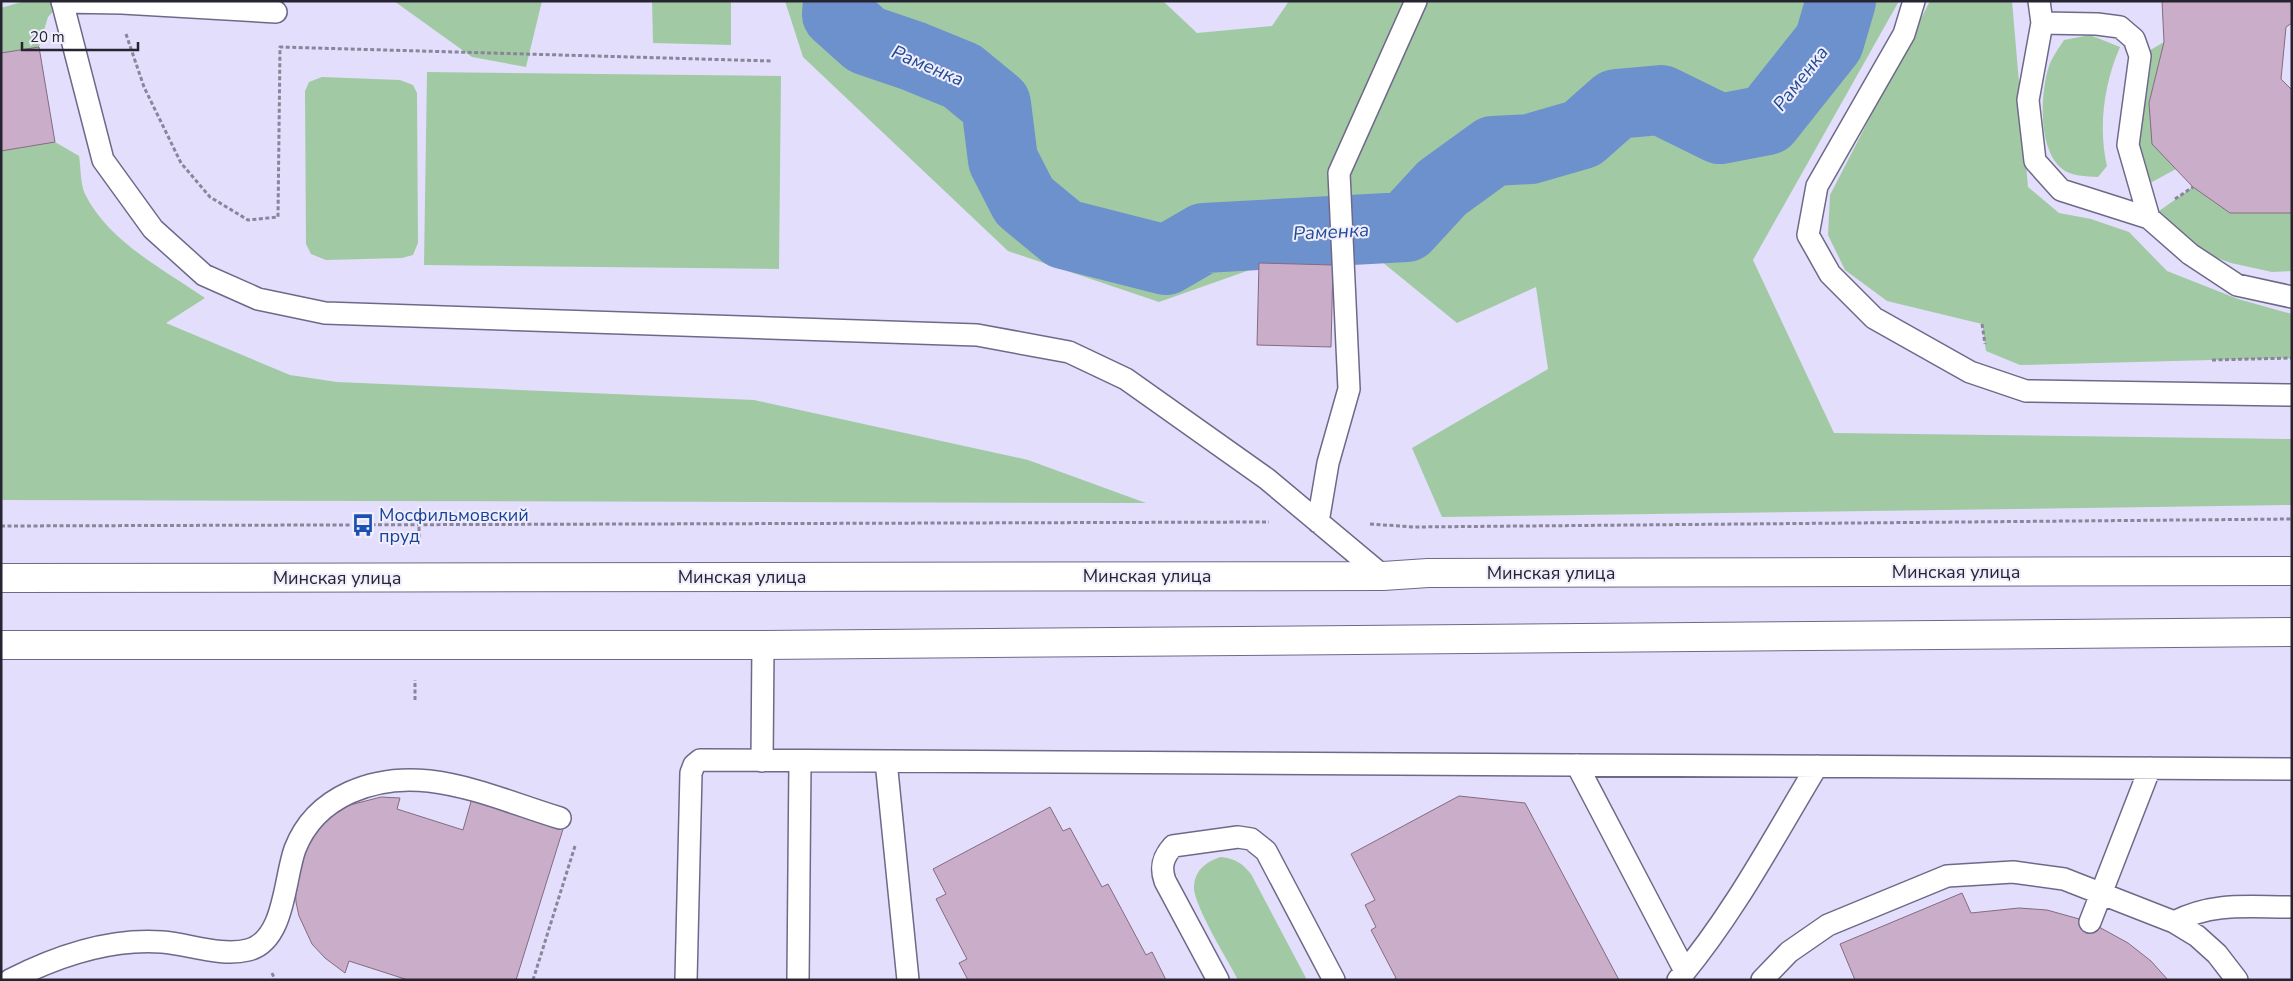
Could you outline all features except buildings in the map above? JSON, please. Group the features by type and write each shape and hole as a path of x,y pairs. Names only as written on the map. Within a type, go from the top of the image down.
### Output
{"main road":[{"name":"Минская улица","path":"1,578 1383,576 1448,573 2292,571"},
{"path":"1,645 763,645 2292,632"}],"lane":[{"path":"1318,522 1328,463 1349,389 1340,173 1416,1"},
{"path":"1914,1 1904,34 1817,186 1808,235 1830,274 1874,318 1970,372 2026,391 2292,395"},
{"path":"2039,1 2042,23 2028,100 2036,161 2061,190 2149,218 2190,254 2237,285 2292,297"},
{"path":"276,12 122,3 62,2 103,160 152,229 204,276 258,299 325,313 977,335 1069,352 1126,379 1267,479 1383,576"},
{"path":"2042,23 2097,24 2120,27 2134,39 2140,56 2128,145 2149,218"},
{"path":"762,761 763,645"},
{"path":"686,980 692,769 700,760 2292,769"},
{"path":"798,980 800,761"},
{"path":"886,761 908,980"},
{"path":"1576,765 1682,975 1738,899 1816,766"},
{"path":"2090,922 2150,768"},
{"path":"10,980 39,965 74,952 105,946 162,942 226,952 248,950 261,944 270,936 279,918 292,859 303,833 320,812 338,798 354,789 396,781 427,781 452,784 560,818"},
{"path":"1218,980 1162,873 1163,862 1173,846 1238,836 1251,839 1266,851 1334,980"},
{"path":"1762,980 1789,952 1828,925 1947,876 1984,872 2040,874 2064,879 2174,922 2197,936 2217,954 2238,980"},
{"path":"2174,922 2190,914 2220,906 2289,907"}],"path":[{"path":"122,3 125,30 144,88 182,163 210,197 248,220 278,217 280,47 771,61"},
{"path":"1,526 1318,522 1414,527 2292,519"},
{"path":"419,524 419,544"},
{"path":"415,679 415,700"},
{"path":"533,980 576,844 572,827 560,818"}],"green space":[{"path":"25,1 62,2 48,17 39,47 1,53 1,8"},
{"path":"394,1 542,1 526,67 472,57"},
{"path":"652,1 731,1 731,45 653,43"},
{"path":"785,1 1163,1 1197,33 1272,26 1289,1 1899,1 1753,260 1834,433 2292,439 2292,505 1442,517 1412,448 1548,369 1536,287 1457,323 1365,248 1264,265 1159,302 1008,251 803,57"},
{"path":"1930,1 2012,1 2028,187 2059,213 2091,219 2129,232 2167,271 2238,299 2292,314 2292,358 2020,365 1986,351 1982,324 1887,301 1845,270 1828,235 1830,195"},
{"path":"2090,35 2120,47 2110,75 2104,106 2103,136 2107,166 2098,177 2074,175 2061,168 2048,148 2043,120 2046,78 2054,56 2064,40"},
{"path":"2164,42 2149,103 2176,169 2141,188 2135,96 2140,56"},
{"path":"427,72 781,76 779,269 424,265"},
{"path":"322,77 400,80 413,85 417,93 418,243 413,255 402,258 326,260 311,254 306,244 305,91 309,82"},
{"path":"55,142 79,156 83,190 95,211 108,226 138,253 205,298 166,323 290,375 337,382 754,400 1028,460 1146,503 1,500 1,151"},
{"path":"2193,187 2230,213 2292,213 2292,271 2272,272 2231,263 2178,244 2149,218"},
{"path":"1221,857 1238,862 1251,874 1307,980 1238,980 1212,933 1195,894 1195,880 1199,871 1211,861"}],"waterway":[{"name":"Раменка","path":"838,1 837,14 866,40 913,56 962,76 996,104 1003,160 1024,201 1064,234 1166,260 1204,238 1406,227 1442,188 1493,151 1530,149 1582,134 1616,104 1661,100 1720,129 1767,120 1829,42 1841,1"}],"place":[{"name":"Мосфильмовский пруд","path":"363,525"}]}
